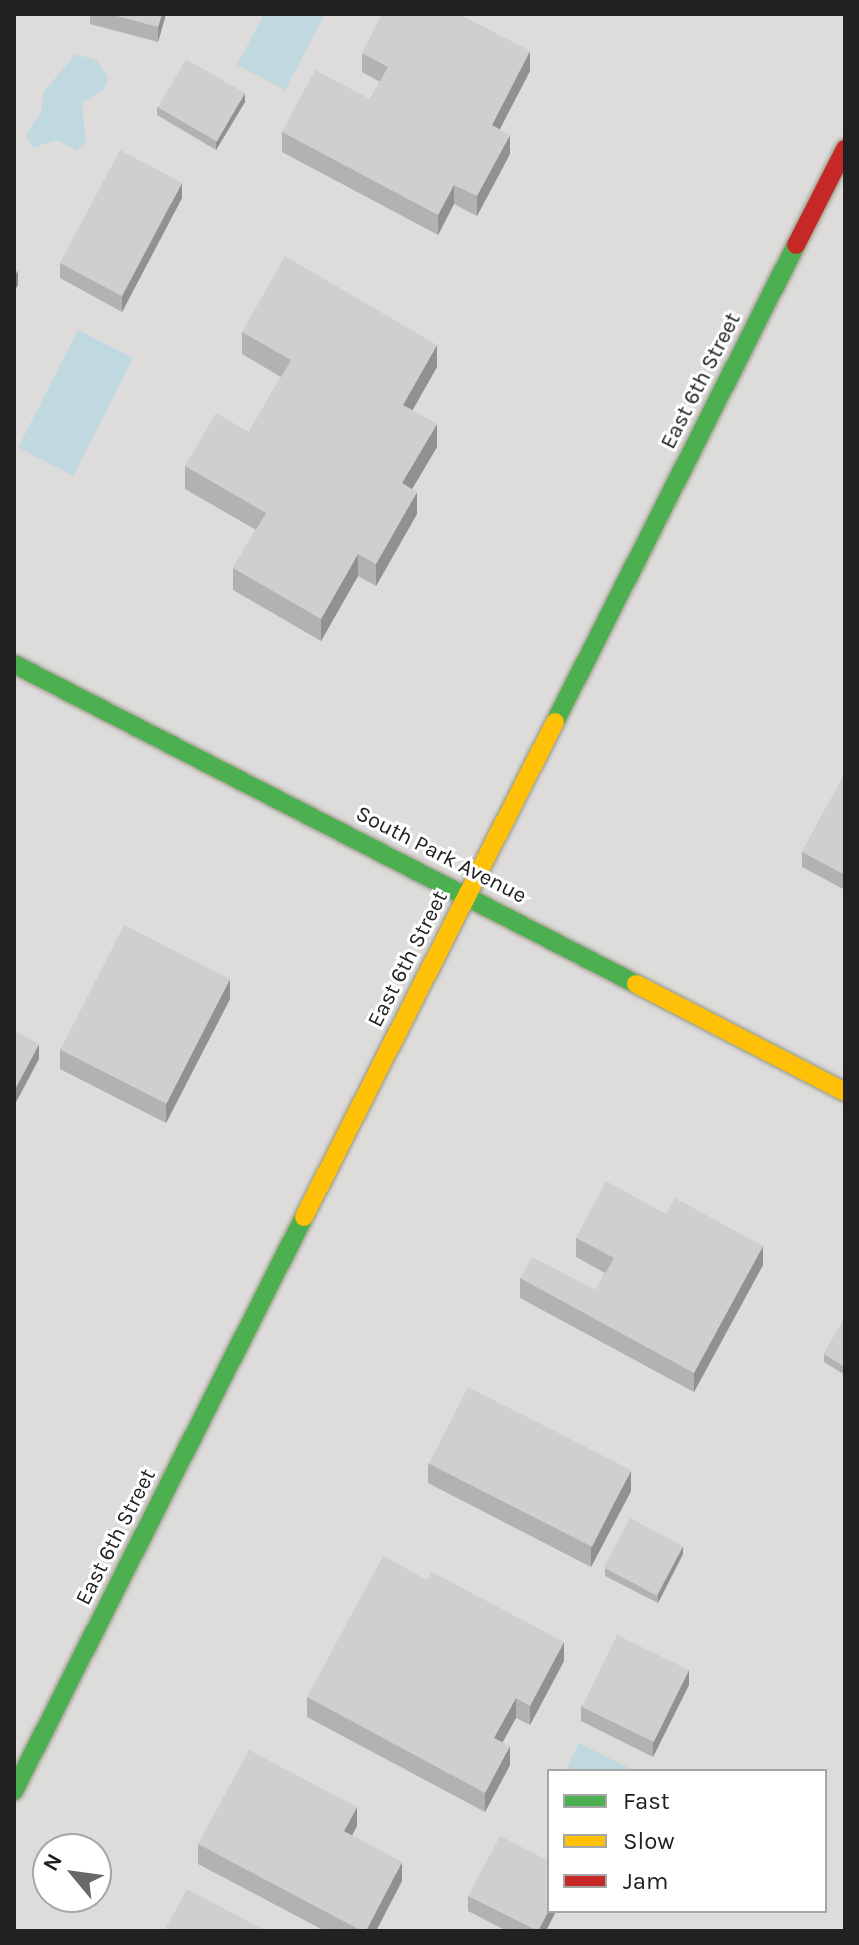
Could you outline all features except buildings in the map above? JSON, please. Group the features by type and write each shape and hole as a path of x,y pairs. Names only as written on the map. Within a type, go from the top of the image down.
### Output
{"street":[{"name":"East 6th Street","path":"14,1791 845,149"},
{"name":"South Park Avenue","path":"14,664 845,1092"}],"shaded area":[{"path":"14,14 845,14 845,1931 14,1931"}],"water":[{"path":"264,14 325,14 285,90 237,65"},
{"path":"76,54 96,60 108,77 104,90 82,102 86,143 76,150 56,140 33,148 26,135 41,113 44,91"},
{"path":"78,330 133,358 73,476 18,448"},
{"path":"579,1743 631,1769 566,1769"}],"traffic: fast":[{"path":"555,722 796,245"},
{"path":"14,664 636,984"},
{"path":"14,1791 304,1217"}],"traffic: slow":[{"path":"304,1217 555,722"},
{"path":"636,984 845,1092"}],"traffic: jam":[{"path":"796,245 845,149"}]}
